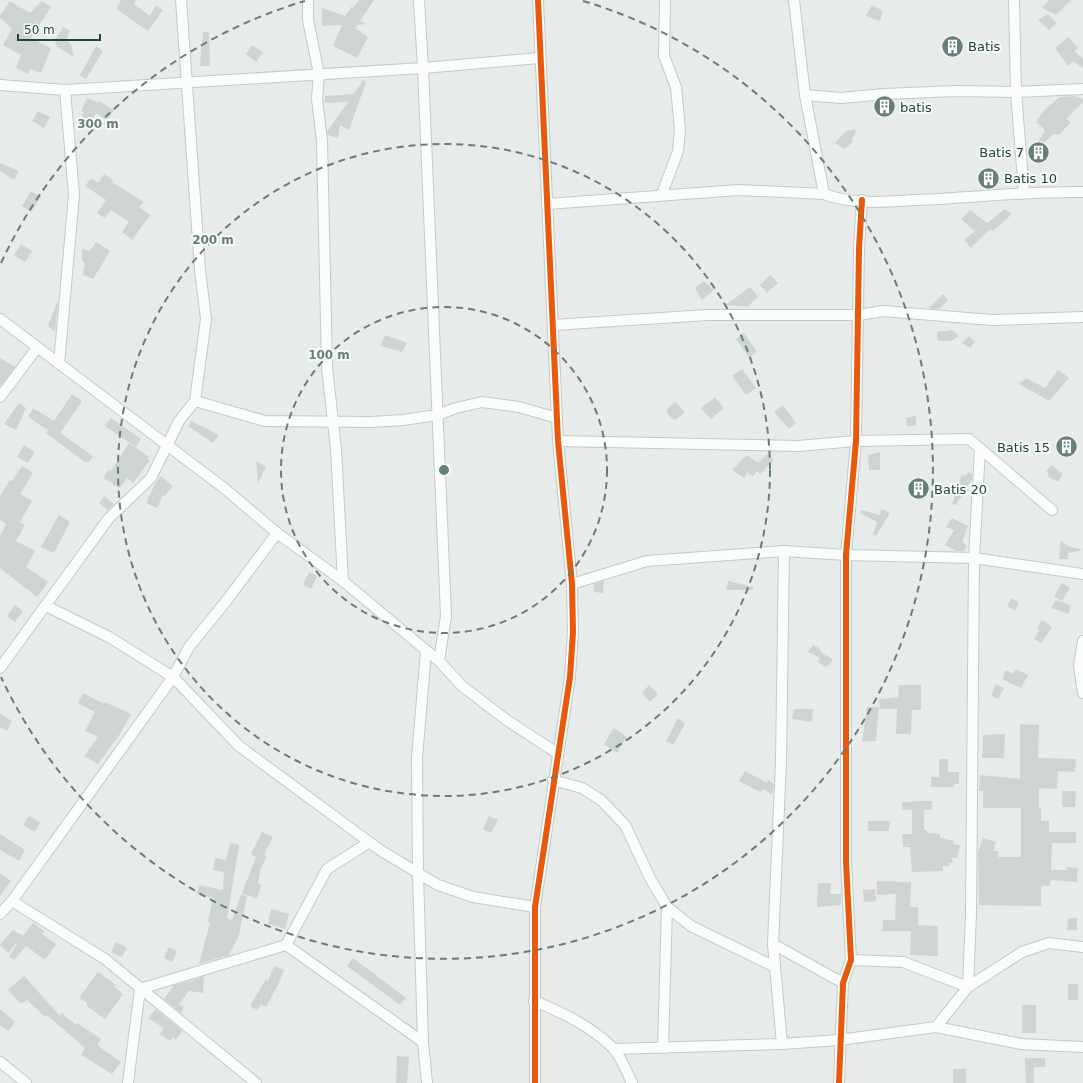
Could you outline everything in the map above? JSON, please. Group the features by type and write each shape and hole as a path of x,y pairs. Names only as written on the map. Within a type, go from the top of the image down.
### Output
{"street":[{"path":"0,668 109,518 151,478 179,421 195,401 206,319 200,270 181,0"},
{"path":"308,0 308,20 319,74 317,99 322,141 327,367 333,422 343,581"},
{"path":"419,0 446,616 439,661"},
{"path":"535,1083 535,907 557,753 570,677 573,632 572,584 558,441 539,58 538,0"},
{"path":"662,194 678,151 680,130 676,88 664,56 665,0"},
{"path":"794,0 805,95 824,194"},
{"path":"1014,0 1016,92 1024,193"},
{"path":"0,85 64,90 187,81 423,68 539,58"},
{"path":"805,95 841,98 884,94 1016,92 1083,89"},
{"path":"59,364 74,195 64,90"},
{"path":"547,204 662,194 739,190 824,194 837,199 890,202 1024,193 1083,192"},
{"path":"839,1083 839,1040 843,983 851,960 846,861 846,555 856,441 859,248 862,200"},
{"path":"553,325 707,315 859,315 884,312 992,320 1083,317"},
{"path":"0,319 224,488 277,532 343,581 439,661 462,686 508,721 557,753"},
{"path":"0,397 37,348"},
{"path":"195,401 265,420 371,422 437,415 456,408 482,402 519,408 557,418"},
{"path":"558,441 790,446 856,441 969,439 1052,510"},
{"path":"968,987 971,914 974,558 980,448"},
{"path":"0,914 12,901 173,677 189,647 227,600 277,532"},
{"path":"572,584 647,561 784,551 846,555 974,558 1083,574 1083,581"},
{"path":"782,1044 773,944 781,761 784,551"},
{"path":"46,606 110,638 173,677 239,746 368,843 438,885 473,897 535,907"},
{"path":"1083,641 1079,666 1083,693"},
{"path":"426,651 417,758 418,873 423,1042 427,1083"},
{"path":"553,780 582,788 600,800 625,825 650,878 667,907 691,926 775,967"},
{"path":"140,989 286,945 327,869 368,843"},
{"path":"12,901 105,959 256,1083"},
{"path":"663,1048 667,907"},
{"path":"936,1027 968,987 1022,952 1049,943 1083,947"},
{"path":"773,944 843,983"},
{"path":"286,945 423,1042"},
{"path":"851,960 903,962 968,987"},
{"path":"128,1083 140,989"},
{"path":"534,1001 556,1010 585,1026 614,1049 632,1083"},
{"path":"614,1049 782,1044 839,1040 936,1027 1021,1044 1083,1047"},
{"path":"0,1062 26,1083"}],"building":[{"path":"121,0 136,0 134,4 150,16 156,5 163,10 148,31 116,9"},
{"path":"359,0 374,0 360,21 366,24 357,25 355,28 368,37 357,58 333,46 342,25 322,26 322,8 345,16 352,6 353,8"},
{"path":"1049,0 1071,0 1056,15 1042,8"},
{"path":"10,1 30,13 42,1 51,7 31,38 51,48 41,73 30,69 28,74 16,68 21,55 3,45 12,29 0,18 0,16"},
{"path":"872,5 883,11 880,21 866,16"},
{"path":"1048,14 1057,23 1049,30 1038,20"},
{"path":"63,27 70,31 66,40 71,44 74,57 57,47 55,40"},
{"path":"203,32 209,32 210,66 200,66"},
{"path":"1068,37 1078,48 1074,51 1083,59 1083,68 1073,61 1068,66 1055,48"},
{"path":"252,45 263,52 256,62 246,54"},
{"path":"96,46 103,51 86,79 80,75"},
{"path":"363,80 366,82 349,130 340,125 338,138 328,135 327,132 348,102 325,103 325,96 354,94"},
{"path":"1074,96 1083,99 1083,102 1066,119 1071,122 1059,135 1053,134 1037,151 1034,149 1045,130 1036,122 1044,110 1060,97"},
{"path":"87,98 98,103 99,101 114,110 107,120 96,113 89,127 79,122 84,112 81,111"},
{"path":"38,111 50,117 44,128 32,121"},
{"path":"857,129 852,139 853,141 845,149 835,143 846,131"},
{"path":"0,163 19,171 14,180 0,171"},
{"name":"Batis 10","path":"987,167 1000,182 993,189 979,174"},
{"path":"104,174 113,180 112,182 144,202 139,207 150,215 132,240 122,232 129,222 111,210 105,218 97,213 106,200 85,186 91,178 98,183"},
{"path":"31,191 41,197 31,212 22,206"},
{"path":"1005,209 1012,214 993,231 990,229 971,248 964,240 975,231 961,219 970,210 987,223"},
{"path":"96,242 110,251 93,279 83,275 85,263 82,261 82,249 90,251"},
{"path":"21,244 32,251 25,262 14,255"},
{"path":"770,275 778,283 767,293 760,285"},
{"path":"704,281 714,290 702,300 695,288"},
{"path":"750,287 758,297 747,307 726,305"},
{"path":"943,294 948,300 939,309 929,308"},
{"path":"58,302 55,332 48,326"},
{"path":"952,330 959,336 951,341 938,341 937,332"},
{"path":"744,333 757,352 749,358 736,339"},
{"path":"385,335 407,343 402,352 380,346"},
{"path":"969,336 975,342 970,348 962,343"},
{"path":"0,358 15,367 0,386"},
{"path":"742,369 756,388 746,395 732,376"},
{"path":"1058,370 1069,378 1049,401 1019,384 1026,378 1045,388"},
{"path":"72,394 82,401 60,433 93,456 89,462 85,462 46,433 48,430 28,417 33,408 54,421"},
{"path":"715,397 724,408 711,419 701,408"},
{"path":"675,402 685,412 675,420 669,416 666,410"},
{"path":"19,403 26,408 16,430 4,424"},
{"path":"783,405 796,423 789,429 774,412"},
{"path":"916,416 916,426 907,426 906,418"},
{"path":"111,418 141,439 136,447 105,426"},
{"path":"191,421 219,435 213,443 188,426"},
{"path":"129,443 149,457 147,459 150,460 133,483 127,478 120,488 103,478 109,469 111,471"},
{"path":"24,445 35,452 28,463 17,457"},
{"path":"880,452 880,470 869,470 868,455"},
{"path":"767,454 774,460 760,474 757,471 753,476 747,472 744,478 732,470 747,455 758,463"},
{"path":"256,461 266,467 258,483"},
{"path":"1052,465 1063,474 1058,482 1047,476 1049,474 1046,471"},
{"path":"22,466 33,473 20,494 32,501 20,522 25,525 16,541 35,551 26,567 48,582 37,597 0,568 0,536 6,524 0,520 0,496 10,480 12,481"},
{"path":"968,472 972,474 972,479 956,505 952,504 955,495 953,494 958,486 962,474 965,476"},
{"path":"161,476 173,486 165,496 163,495 157,508 146,503 155,484"},
{"name":"Batis 20","path":"914,478 931,488 923,501 907,490"},
{"path":"104,496 114,504 108,510 99,503"},
{"path":"881,509 890,513 876,536 873,534 877,522 860,513 861,510 880,515"},
{"path":"59,515 70,522 54,553 41,547"},
{"path":"952,518 968,526 962,542 967,546 964,551 956,551 945,545 954,530 946,527"},
{"path":"1061,540 1068,546 1083,550 1068,553 1068,559 1059,559"},
{"path":"309,572 317,576 311,589 303,585"},
{"path":"604,581 603,593 594,592 594,584"},
{"path":"728,581 753,587 753,590 726,590"},
{"path":"1062,583 1070,588 1062,601 1054,596"},
{"path":"1012,598 1019,603 1015,611 1007,606"},
{"path":"1056,600 1070,605 1069,614 1051,608"},
{"path":"15,605 23,611 15,622 7,616"},
{"path":"1042,620 1052,627 1041,643 1034,639 1039,630 1037,628"},
{"path":"813,645 819,648 823,654 833,659 830,664 825,667 818,662 820,658 808,652"},
{"path":"1016,669 1028,675 1021,688 1002,679 1006,670 1013,674"},
{"path":"996,684 1004,688 998,699 991,695"},
{"path":"649,685 658,694 650,702 642,693"},
{"path":"899,685 921,685 921,710 912,710 911,734 896,734 897,709 880,709 879,699 898,697"},
{"path":"83,693 104,704 105,702 131,714 120,734 98,764 84,756 98,737 85,731 95,712 78,703"},
{"path":"867,707 879,707 876,741 862,742"},
{"path":"794,709 813,709 812,722 792,719"},
{"path":"0,714 12,721 7,731 0,727"},
{"path":"678,718 685,724 673,745 666,741"},
{"path":"1020,724 1039,725 1038,758 1076,759 1075,772 1058,771 1057,789 1039,788 1039,808 1041,808 1041,821 1049,821 1049,832 1076,832 1076,843 1052,843 1051,870 1067,870 1067,867 1078,868 1077,882 1051,880 1050,886 1041,886 1041,906 979,905 978,852 983,838 996,842 993,851 998,851 998,857 1021,857 1021,808 983,808 983,791 979,791 980,775 1020,779"},
{"path":"614,728 627,737 617,753 604,744"},
{"path":"1005,734 1004,758 982,758 983,735"},
{"path":"939,759 948,759 948,772 959,772 959,784 954,784 954,787 931,787 931,777 939,777"},
{"path":"745,771 767,783 768,780 774,784 772,795 764,789 760,792 739,781"},
{"path":"1062,791 1076,791 1075,807 1062,807"},
{"path":"932,801 932,810 924,810 924,830 927,830 927,833 940,834 940,838 954,841 953,844 960,845 957,858 952,858 953,863 949,863 949,866 943,866 943,871 912,872 910,847 903,847 902,834 912,834 912,810 902,809 902,802"},
{"path":"29,816 40,822 35,832 23,825"},
{"path":"489,816 498,820 491,833 483,829"},
{"path":"868,821 890,821 889,831 868,831"},
{"path":"262,832 273,837 264,855 267,856 260,870 258,884 261,885 257,899 242,893 256,857 251,854"},
{"path":"0,834 25,850 19,861 0,850"},
{"path":"230,843 239,845 227,918 232,920 241,894 247,896 239,935 229,955 199,964 210,923 208,922 213,898 197,894 199,885 223,890 224,872 213,870 215,858 226,860"},
{"path":"0,873 11,881 0,896"},
{"path":"877,881 911,882 910,907 918,907 918,925 938,926 938,956 910,955 911,931 882,931 883,920 895,920 896,894 877,895"},
{"path":"818,883 831,883 830,894 841,894 841,905 817,907"},
{"path":"875,889 876,901 864,902 863,890"},
{"path":"271,909 289,914 285,929 268,924"},
{"path":"1068,918 1077,918 1077,930 1067,930"},
{"path":"33,923 44,931 42,934 56,944 45,960 26,946 14,960 9,956 17,944 16,943 8,953 0,945 13,930 23,936"},
{"path":"116,942 127,948 122,957 111,952"},
{"path":"169,947 177,951 172,962 164,958"},
{"path":"353,958 406,998 400,1005 347,966"},
{"path":"274,966 284,970 266,1007 261,1005 257,1010 250,1006 266,979 268,981"},
{"path":"98,972 116,985 114,987 123,994 105,1019 88,1007 86,1002 79,998"},
{"path":"24,976 60,1016 62,1013 76,1025 77,1023 101,1039 97,1045 121,1062 112,1074 81,1055 85,1048 47,1015 45,1017 27,1000 20,1003 8,990"},
{"path":"204,976 203,991 205,993 189,991 179,1004 184,1007 181,1013 164,999 174,985 190,981 192,982 193,980"},
{"path":"1068,984 1078,984 1078,1000 1068,1000"},
{"path":"1022,1005 1036,1005 1036,1033 1022,1033"},
{"path":"0,1009 15,1022 8,1031 0,1025"},
{"path":"156,1009 182,1031 176,1040 173,1037 170,1041 160,1034 164,1028 148,1018"},
{"path":"397,1056 409,1057 407,1083 396,1083"},
{"path":"1025,1058 1045,1058 1045,1067 1034,1067 1034,1083 1026,1083"},
{"path":"953,1069 966,1069 966,1083 953,1083"}],"cycle path":[{"path":"535,1083 535,907 570,677 573,632 572,584 558,441 538,0"},
{"path":"839,1083 843,983 851,960 846,861 846,555 856,441 859,248 862,200"}],"place":[{"name":"Batis","path":"952,46"},
{"name":"batis","path":"885,107"},
{"name":"Batis 7","path":"1039,152"},
{"name":"Batis 10","path":"989,178"},
{"name":"Batis 15","path":"1066,447"},
{"name":"Batis 20","path":"919,489"}]}
